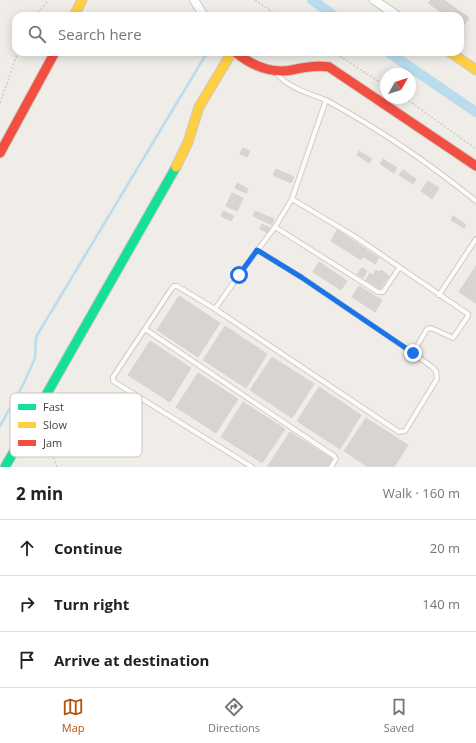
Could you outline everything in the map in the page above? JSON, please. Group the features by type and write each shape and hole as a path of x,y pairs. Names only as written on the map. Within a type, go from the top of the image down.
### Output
{"main road":[{"path":"76,12 82,0"},
{"path":"0,153 53,56"},
{"path":"46,393 174,171 188,142 200,107 232,56"},
{"path":"239,56 257,67 275,72 319,64 329,66 476,166"},
{"path":"456,56 476,70"},
{"path":"5,467 10,457"}],"street":[{"path":"194,0 202,12"},
{"path":"374,0 392,12"}],"lane":[{"path":"275,72 286,83 326,100 352,114 417,156 476,201"},
{"path":"216,310 257,250 275,227 292,199 326,100"},
{"path":"292,199 354,236 466,313 468,316 453,338 429,328 413,353"},
{"path":"275,227 378,292 383,292 400,268"},
{"path":"439,295 476,239"},
{"path":"132,393 113,381 113,377 174,286 177,286 216,310 399,432 402,433 405,431 437,379 436,372 432,367 301,277 257,250"},
{"path":"145,329 334,456 336,459 331,467"},
{"path":"142,399 252,467"}],"path":[{"path":"39,12 48,0"},
{"path":"255,0 272,12"},
{"path":"0,103 17,56"},
{"path":"339,56 380,82"},
{"path":"413,104 476,149"},
{"path":"54,457 57,467"}],"building":[{"path":"431,0 444,0 461,12 441,12 428,3"},
{"path":"464,14 469,18 464,25"},
{"path":"243,148 250,151 247,157 240,154"},
{"path":"359,151 372,159 369,163 357,155"},
{"path":"383,159 397,168 394,173 380,164"},
{"path":"276,169 294,177 291,183 273,175"},
{"path":"403,170 416,179 413,184 399,175"},
{"path":"428,181 439,188 432,199 421,191"},
{"path":"237,183 248,189 246,193 235,188"},
{"path":"232,193 243,198 237,211 226,206"},
{"path":"223,211 234,216 231,221 221,216"},
{"path":"255,211 274,219 272,225 253,216"},
{"path":"453,216 466,225 464,228 451,220"},
{"path":"262,224 270,228 268,233 260,229"},
{"path":"337,230 367,250 361,260 331,241"},
{"path":"368,251 379,258 375,264 364,257"},
{"path":"319,262 347,281 341,290 313,272"},
{"path":"476,266 476,303 459,292"},
{"path":"362,268 367,271 363,278 357,274"},
{"path":"376,270 379,272 381,270 389,276 380,289 366,280 370,273 373,275"},
{"path":"359,286 382,300 375,312 352,297"},
{"path":"179,296 220,323 198,357 157,330"},
{"path":"225,326 267,354 246,388 203,360"},
{"path":"150,341 191,368 170,402 128,375"},
{"path":"272,357 314,384 292,418 250,390"},
{"path":"198,373 238,399 216,433 176,407"},
{"path":"319,387 361,415 340,449 297,421"},
{"path":"243,402 285,429 262,463 221,437"},
{"path":"366,418 408,445 394,467 368,467 344,451"},
{"path":"290,432 332,459 327,467 267,467"}],"waterway":[{"path":"312,0 329,12"},
{"path":"19,393 35,358 36,337 205,56"},
{"path":"394,56 476,112"},
{"path":"0,426 10,408"}],"traffic: fast":[{"path":"47,393 176,167"},
{"path":"5,467 11,457"}],"traffic: slow":[{"path":"76,12 82,0"},
{"path":"176,167 188,142 199,107 230,56"},
{"path":"456,56 476,70"}],"traffic: jam":[{"path":"0,153 53,56"},
{"path":"241,56 262,68 276,71 320,66 329,67 476,166"}],"route":[{"path":"239,275 257,250 301,277 413,353"}]}
